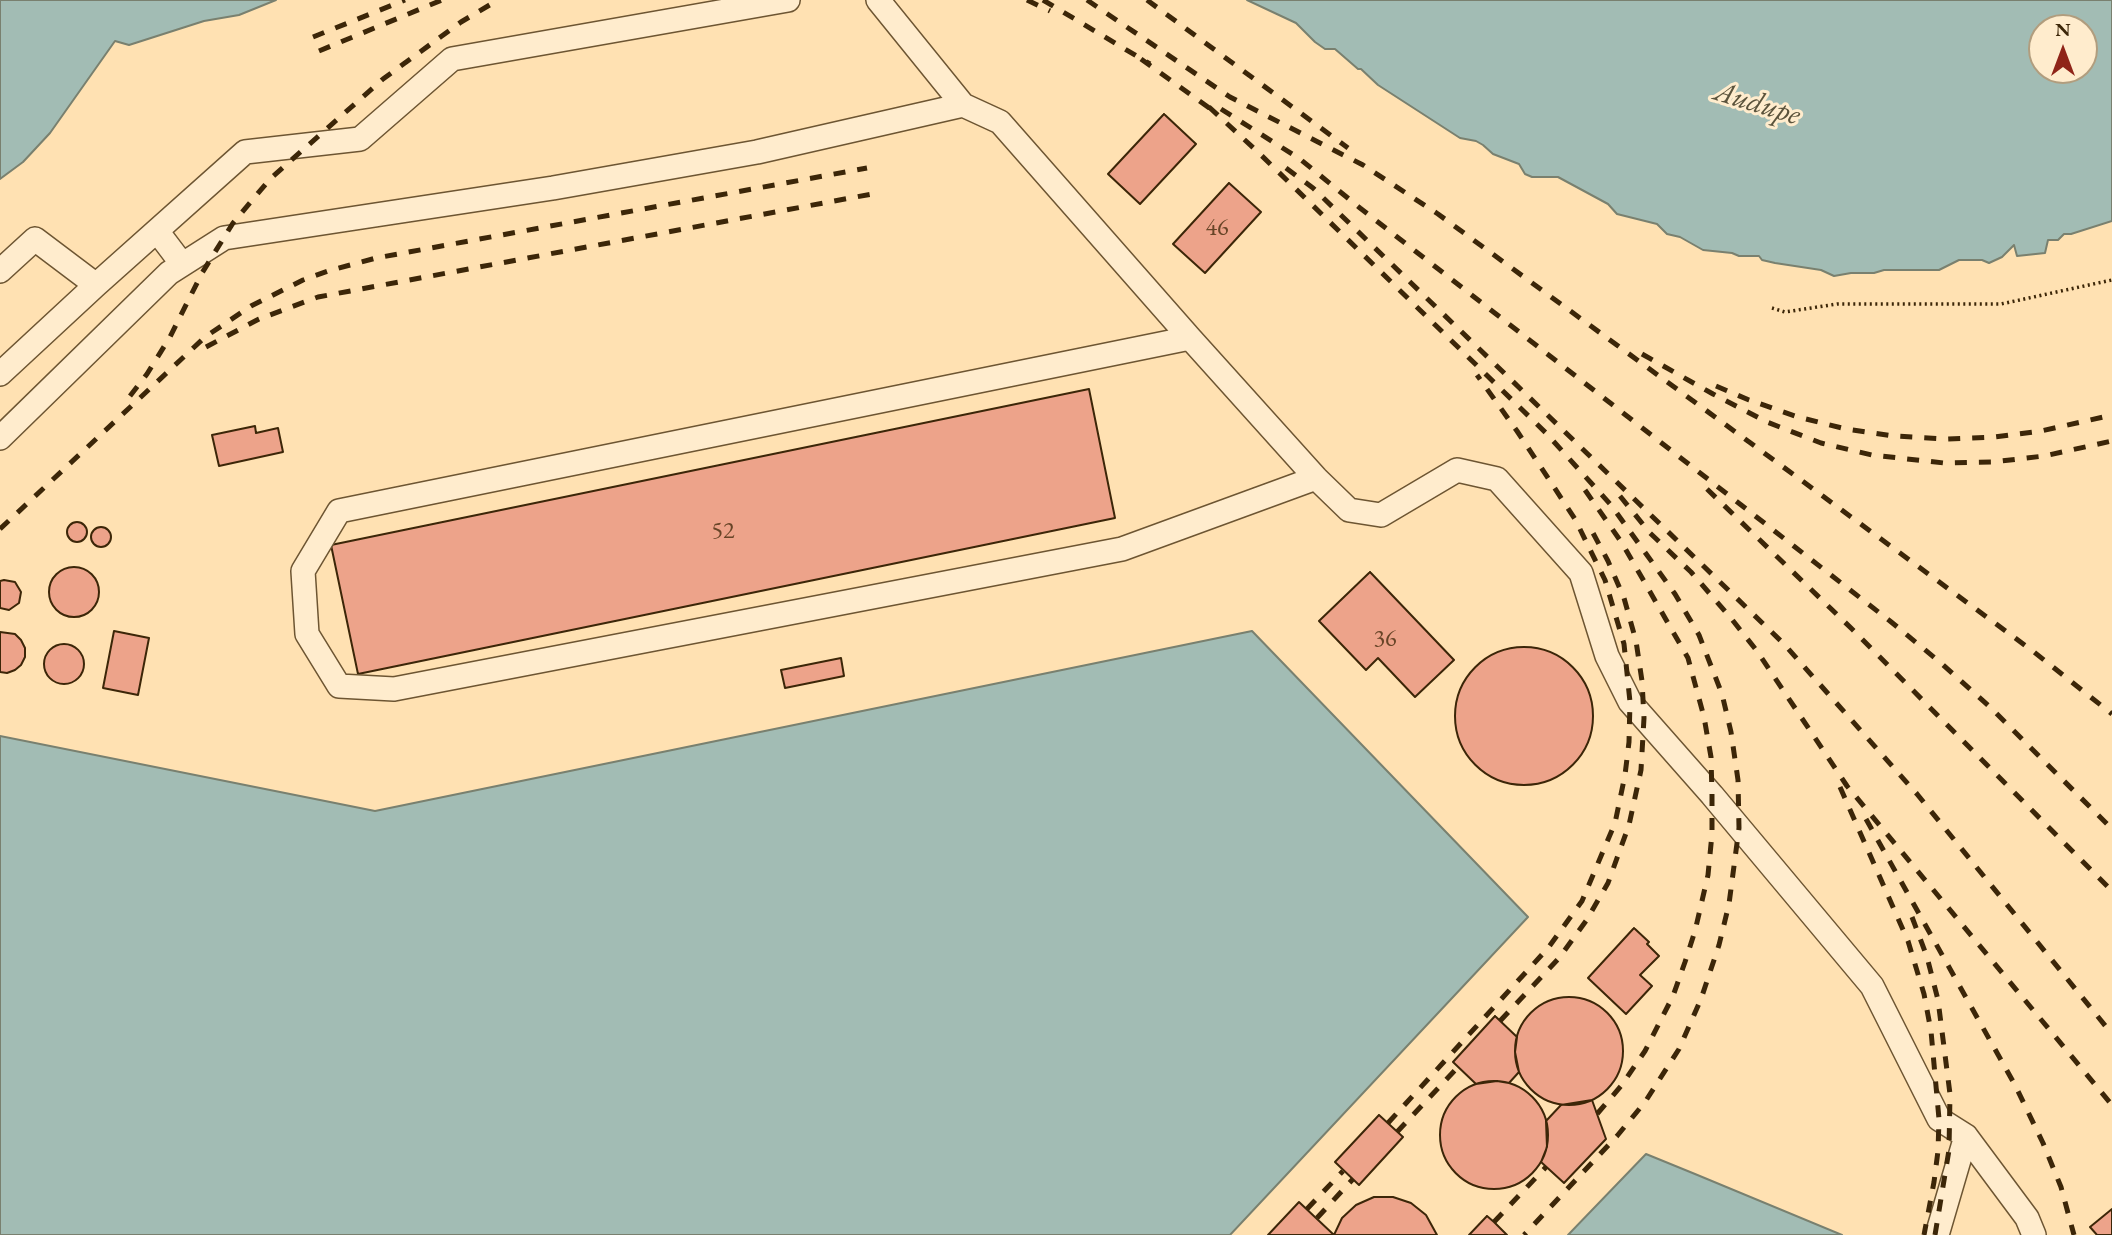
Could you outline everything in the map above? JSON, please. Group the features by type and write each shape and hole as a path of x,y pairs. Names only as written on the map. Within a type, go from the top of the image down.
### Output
{"lane":[{"path":"0,374 245,152 360,139 452,59 788,0"},
{"path":"878,0 962,106 1000,122 1190,338 1316,478 1349,510 1381,515 1457,470 1497,479 1581,573 1607,656 1630,702 1872,986 1939,1119 1966,1136 2026,1218 2034,1235"},
{"path":"0,438 169,273 224,238 553,188 757,152 962,106"},
{"path":"157,230 182,264"},
{"path":"0,271 35,239 96,285"},
{"path":"1190,338 339,511 303,571 307,634 339,686 394,689 1122,549 1316,478"},
{"path":"1937,1235 1966,1136"}],"path":[{"path":"1772,308 1786,312 1837,304 2001,304 2112,280"}],"water":[{"path":"0,0 276,0 239,15 204,21 129,45 115,41 50,133 23,162 0,179"},
{"name":"Audupe","path":"1247,0 2112,0 2112,221 2064,234 2058,240 2048,240 2045,253 2017,256 2014,245 2002,257 1989,263 1982,260 1959,260 1939,270 1884,270 1834,276 1821,270 1762,260 1759,256 1739,256 1703,250 1680,237 1667,234 1657,224 1617,214 1608,204 1558,177 1532,177 1525,174 1519,164 1493,154 1476,141 1460,138 1378,85 1335,49 1325,49 1296,23"},
{"path":"1252,631 1528,917 1230,1235 0,1235 0,736 375,811"},
{"path":"1646,1154 1695,1174 1842,1235 1568,1235"}],"building":[{"path":"1164,114 1196,144 1140,204 1108,174"},
{"path":"1229,183 1261,212 1205,273 1173,244"},
{"path":"1089,389 1115,518 358,674 331,545"},
{"path":"255,426 256,433 278,428 283,452 219,466 212,435"},
{"path":"73,522 81,522 87,532 81,542 73,542 67,536 67,528"},
{"path":"97,527 105,527 111,537 105,547 97,547 91,541 91,533"},
{"path":"74,567 92,574 99,592 92,610 74,617 56,610 49,592 56,574"},
{"path":"1370,572 1454,660 1415,697 1378,658 1366,670 1319,621"},
{"path":"0,581 15,582 21,592 19,603 9,610 0,608"},
{"path":"114,631 149,638 138,695 103,688"},
{"path":"0,632 15,634 25,648 21,665 7,673 0,672"},
{"path":"64,644 72,645 78,650 83,656 83,672 78,678 72,683 64,684 56,683 50,678 45,672 44,664 45,656 50,650 56,645"},
{"path":"1524,647 1550,652 1573,667 1588,690 1593,716 1588,742 1573,765 1550,780 1524,785 1498,780 1475,765 1460,742 1455,716 1460,690 1475,667 1498,652"},
{"path":"841,658 844,676 785,688 781,670"},
{"path":"1634,928 1659,956 1640,975 1652,986 1626,1014 1588,978"},
{"path":"1569,997 1599,1006 1607,1013 1614,1021 1623,1051 1614,1081 1607,1089 1599,1096 1569,1105 1539,1096 1531,1089 1524,1081 1515,1051 1524,1021 1531,1013 1539,1006"},
{"path":"1495,1016 1517,1037 1515,1052 1519,1072 1509,1083 1497,1081 1476,1084 1453,1062"},
{"path":"1494,1081 1515,1085 1532,1097 1544,1114 1548,1135 1544,1156 1532,1173 1515,1185 1494,1189 1473,1185 1456,1173 1444,1156 1440,1135 1444,1114 1456,1097 1473,1085"},
{"path":"1592,1100 1606,1139 1564,1183 1541,1162 1547,1147 1546,1121 1561,1105"},
{"path":"1379,1115 1403,1137 1359,1185 1335,1162"},
{"path":"1374,1197 1393,1197 1411,1203 1426,1215 1437,1235 1334,1235 1342,1218 1356,1205"},
{"path":"1299,1202 1334,1235 1268,1235"},
{"path":"2112,1209 2112,1235 2097,1235 2090,1227"},
{"path":"1487,1216 1494,1222 1507,1235 1469,1235"}],"railway":[{"path":"313,37 405,0"},
{"path":"319,51 442,0"},
{"path":"130,396 170,337 202,273 233,223 270,179 383,79 461,22 498,0"},
{"path":"1027,0 1050,11"},
{"path":"1043,0 1150,64"},
{"path":"1087,0 1230,97 1363,165 1438,214 2034,652 2112,714"},
{"path":"1147,0 1348,148"},
{"path":"1141,59 1215,112"},
{"path":"1209,107 1546,433 1611,505 1675,594 1699,635 1722,694 1738,780 1739,828 1729,904 1701,999 1679,1049 1645,1102 1617,1136 1524,1235"},
{"path":"1221,109 1300,159 1890,621 1991,708 2112,829"},
{"path":"0,529 205,337 251,306 303,280 376,258 867,168"},
{"path":"1286,168 1313,188 1784,644 1917,794 2112,1034"},
{"path":"206,347 259,319 318,297 872,194"},
{"path":"1642,354 1767,422 1821,443 1872,455 1944,463 1993,462 2044,456 2112,441"},
{"path":"1388,1123 1548,948 1582,901 1615,823 1629,742 1630,702 1624,644 1605,580 1575,519 1477,375"},
{"path":"1716,386 1798,417 1846,429 1894,436 1946,439 1994,437 2041,431 2112,415"},
{"path":"1707,489 1852,629 2112,891"},
{"path":"1585,490 1622,543 1688,658 1704,717 1711,757 1712,795 1708,875 1695,931 1673,996 1645,1051 1621,1086 1597,1114"},
{"path":"1620,496 1650,533 1691,572 1730,617 1757,651 1847,786 2112,1105"},
{"path":"1500,1021 1559,958 1586,921 1608,883 1629,825 1641,770 1644,718 1636,641 1624,598 1593,533"},
{"path":"1840,787 1908,941 1924,994 1931,1031 1939,1119 1938,1151 1924,1235"},
{"path":"1866,819 2015,1085 2061,1187 2074,1235"},
{"path":"1912,917 1927,957 1938,1000 1950,1094 1949,1150 1935,1235"},
{"path":"1397,1132 1458,1067"},
{"path":"1494,1222 1546,1167"},
{"path":"1307,1209 1343,1171"},
{"path":"1317,1218 1353,1179"}]}
